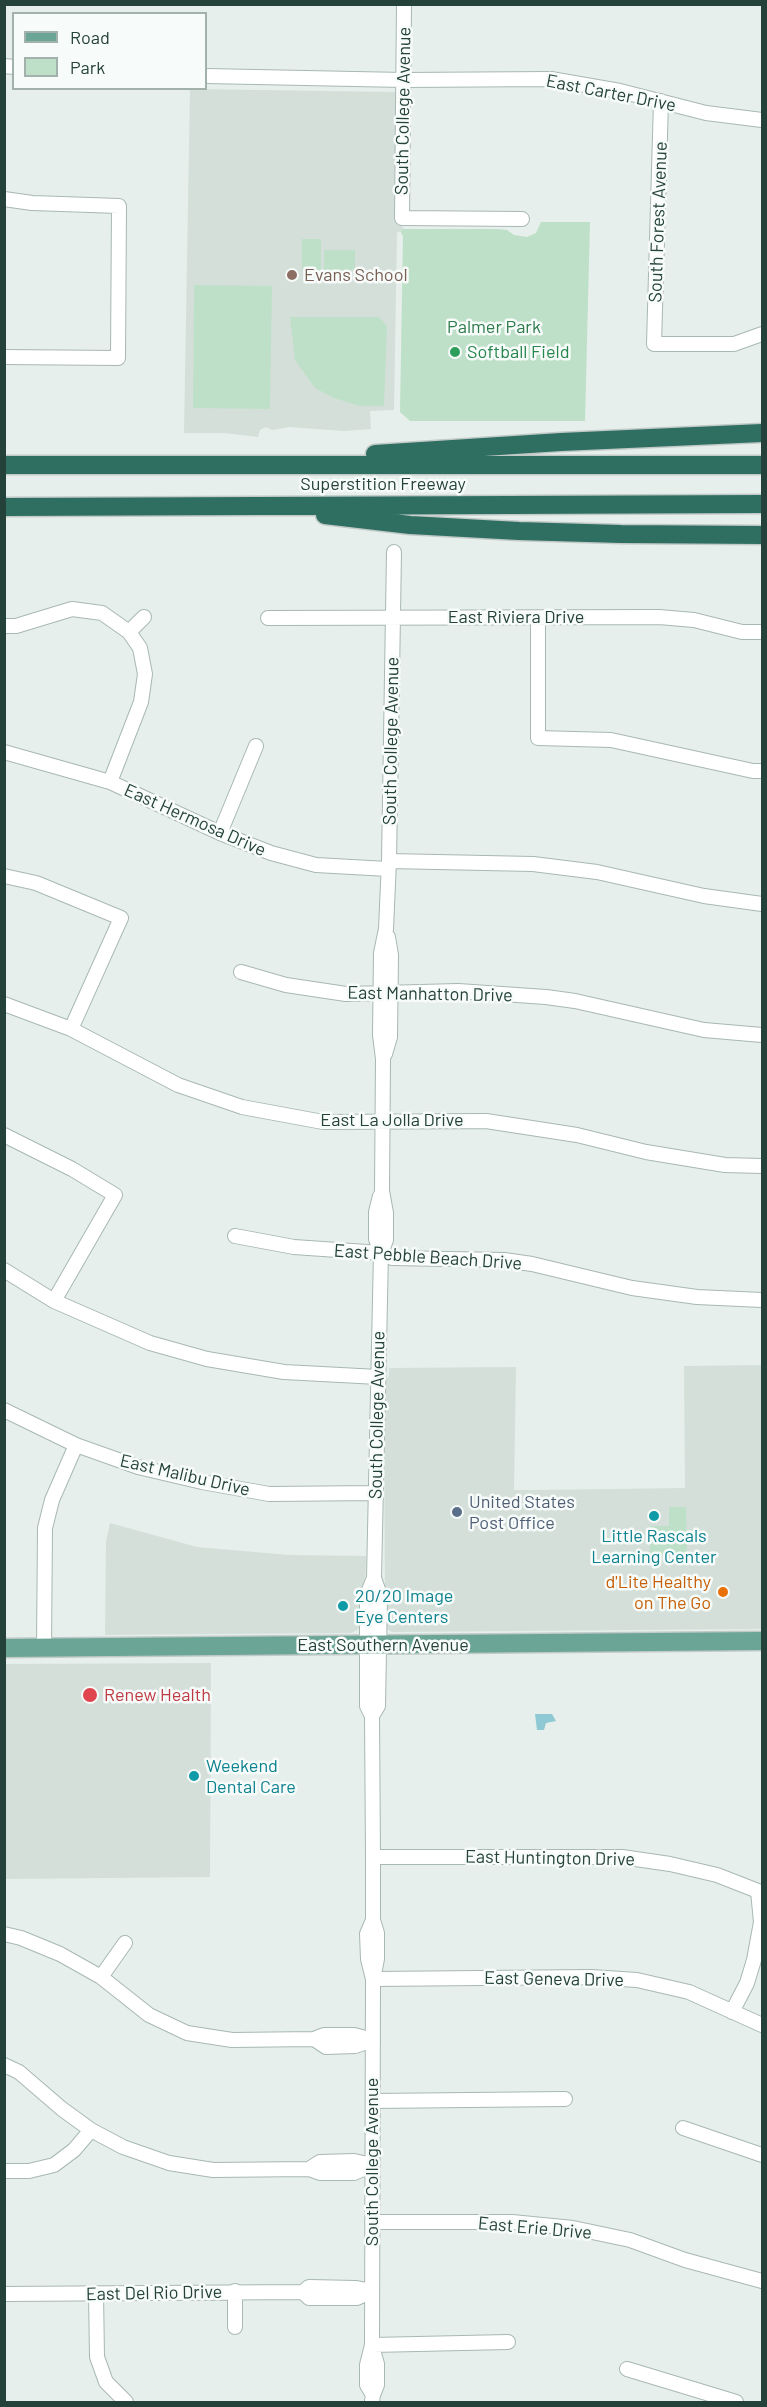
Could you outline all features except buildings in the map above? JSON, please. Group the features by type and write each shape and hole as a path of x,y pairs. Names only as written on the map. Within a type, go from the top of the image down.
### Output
{"highway":[{"path":"210,465 561,442 762,434"},
{"name":"Superstition Freeway","path":"4,463 48,465 762,465"},
{"name":"Superstition Freeway","path":"4,507 762,504"},
{"path":"4,519 74,506"},
{"path":"237,506 410,525 611,534 762,535"}],"main road":[{"name":"East Southern Avenue","path":"4,1648 762,1641"}],"street":[{"name":"South College Avenue","path":"404,4 402,218 522,219"},
{"name":"East Carter Drive","path":"207,76 404,80 552,79 661,101 706,113 762,120"},
{"name":"South Forest Avenue","path":"661,101 654,344 734,344 762,334"},
{"path":"4,199 32,203 119,206 118,358 4,357"},
{"name":"South College Avenue","path":"372,2399 377,2385 377,2364 372,2345 373,1979 368,1934 372,1920 372,1716 378,1706 373,1645 380,1595 374,1578 381,1253 376,1239 376,1221 382,1191 383,1059 390,1037 385,992 391,955 386,929 394,552"},
{"path":"4,626 16,626 72,609 102,613 129,632 140,648 146,674 141,702 110,782"},
{"path":"129,632 144,617"},
{"name":"East Riviera Drive","path":"268,618 659,617 694,620 742,632 762,632"},
{"path":"538,618 538,738 611,740 753,771 762,771"},
{"path":"220,833 256,746"},
{"name":"East Hermosa Drive","path":"4,752 110,782 220,833 271,853 316,865 389,865 464,861 533,864 597,872 704,896 762,904"},
{"path":"4,876 36,884 121,918 71,1029"},
{"name":"East Manhatton Drive","path":"241,972 286,985 346,994 458,991 546,997 693,1028 762,1035"},
{"name":"East La Jolla Drive","path":"4,1004 71,1029 178,1085 242,1107 323,1122 486,1121 577,1135 646,1152 725,1165 762,1166"},
{"path":"4,1135 72,1169 115,1195 54,1301"},
{"name":"East Pebble Beach Drive","path":"235,1236 294,1247 381,1253 392,1258 504,1260 532,1264 632,1288 698,1297 762,1300"},
{"path":"4,1270 54,1301 150,1343 207,1359 284,1372 378,1377"},
{"name":"East Malibu Drive","path":"4,1410 76,1445 138,1467 202,1482 258,1492 375,1493"},
{"path":"44,1647 45,1528 52,1500 76,1445"},
{"name":"East Huntington Drive","path":"373,1857 622,1857 670,1864 717,1875 758,1891 761,1922 754,1960 747,1983 732,2012"},
{"path":"4,1934 21,1938 60,1954 101,1977 149,2015 187,2032 232,2040 314,2039 326,2047 356,2046 373,2040"},
{"path":"101,1977 125,1943"},
{"name":"East Geneva Drive","path":"373,1979 591,1977 637,1980 690,1992 762,2025"},
{"path":"4,2064 19,2072 62,2109 91,2130 146,2156 194,2168 237,2170 309,2169 320,2162 354,2162 372,2165"},
{"path":"372,2101 565,2099"},
{"path":"683,2128 762,2155"},
{"path":"4,2171 29,2171 54,2165 74,2150 91,2130"},
{"name":"East Erie Drive","path":"372,2222 512,2222 573,2228 630,2240 685,2259 762,2281"},
{"path":"235,2291 235,2327"},
{"name":"East Del Rio Drive","path":"4,2294 235,2291 303,2292 309,2298 357,2298 372,2291"},
{"path":"96,2294 97,2357 106,2382 126,2403"},
{"path":"372,2345 508,2343"},
{"path":"627,2369 736,2403"}],"shaded area":[{"name":"Evans School","path":"190,90 396,92 394,214 404,229 397,233 394,410 370,411 371,429 343,431 289,427 272,430 266,427 260,430 258,437 224,433 184,433"},
{"path":"762,1365 762,1629 392,1632 387,1629 385,1624 384,1381 389,1376 389,1368 516,1367 514,1490 536,1490 685,1488 684,1366"},
{"path":"110,1523 197,1547 289,1555 366,1556 364,1622 361,1628 351,1633 105,1635 106,1542"},
{"path":"211,1663 210,1877 5,1879 5,1664"}],"green space":[{"name":"Palmer Park","path":"541,222 590,222 585,421 410,421 400,412 403,236 400,231 404,229 498,229 527,237 536,233"},
{"path":"302,239 321,239 321,270 302,270"},
{"path":"324,250 355,250 355,270 324,270"},
{"path":"194,285 272,286 270,409 193,408"},
{"path":"290,317 379,317 387,326 384,406 360,406 334,398 315,388 295,360"},
{"path":"669,1507 686,1507 687,1555 650,1556 650,1526 669,1526"}],"water":[{"path":"535,1714 552,1714 556,1721 546,1723 544,1730 537,1730"}],"place":[{"name":"Evans School","path":"292,275"},
{"name":"Softball Field","path":"455,352"},
{"name":"United States Post Office","path":"457,1512"},
{"name":"Little Rascals Learning Center","path":"654,1516"},
{"name":"d'Lite Healthy on The Go","path":"723,1592"},
{"name":"20/20 Image Eye Centers","path":"343,1606"},
{"name":"Renew Health","path":"90,1695"},
{"name":"Weekend Dental Care","path":"194,1776"}]}
